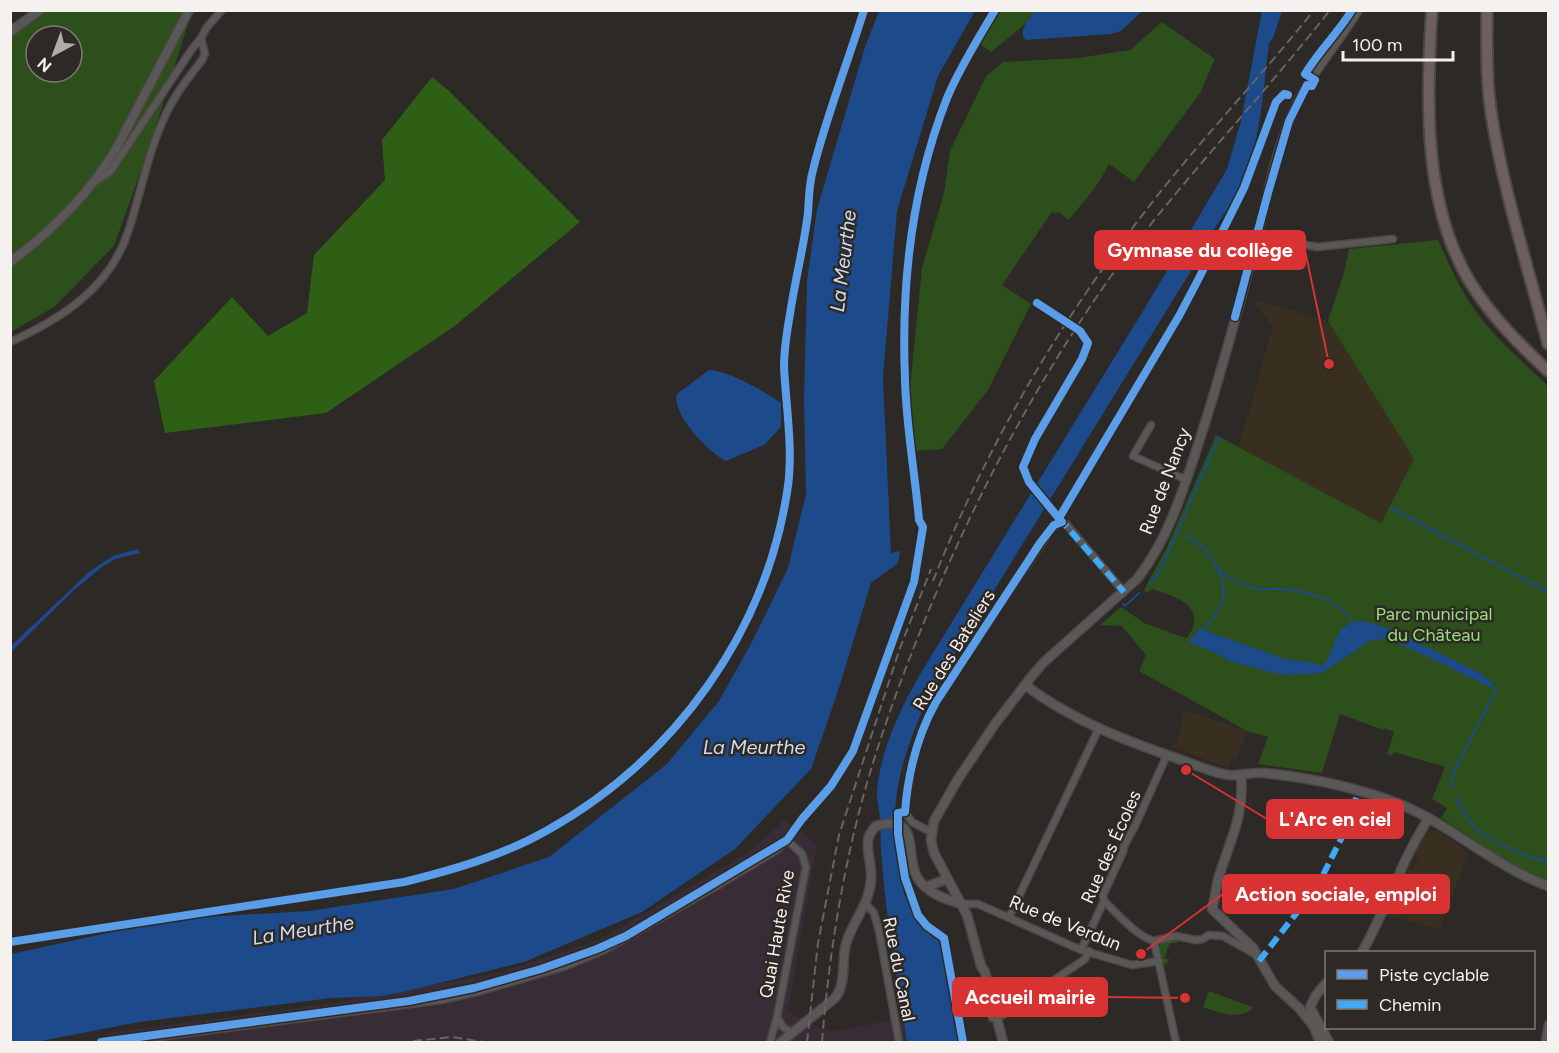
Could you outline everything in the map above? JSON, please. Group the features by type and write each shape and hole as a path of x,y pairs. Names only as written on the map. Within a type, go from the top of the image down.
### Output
{"highway":[{"path":"1432,10 1431,148 1434,178 1444,223 1458,260 1483,302 1517,341 1548,371"},
{"path":"1487,10 1487,64 1493,120 1511,204 1548,344"}],"main road":[{"path":"10,32 40,10"},
{"path":"10,262 63,216 93,183 116,149 189,10"},
{"name":"Rue de Nancy","path":"932,832 934,820 958,779 1025,685 1052,655 1125,592 1146,567 1160,544 1187,480 1222,364 1268,193 1293,113 1310,81 1358,10"},
{"path":"1025,685 1054,706 1136,745 1218,773 1241,775 1263,773 1320,782 1389,800 1429,818 1513,870 1548,886"},
{"path":"1241,775 1240,814 1219,877 1212,909 1253,948 1275,986 1300,1009 1314,1027 1320,1042"},
{"path":"1363,951 1429,818"},
{"path":"787,1038 838,993 843,980 847,941 865,903 871,879 866,845 870,833 878,825 898,824 905,829 909,836 916,874 940,897 961,904"},
{"path":"932,832 934,853 969,920 981,966 985,972 999,1042"},
{"path":"927,887 947,879"},
{"path":"1310,1007 1325,984"},
{"path":"1300,1009 1310,1007"},
{"path":"1310,1007 1329,1042"},
{"path":"995,1017 1003,1042"}],"street":[{"path":"93,183 110,172 207,27 222,10"},
{"path":"10,342 47,324 76,304 94,289 111,266 128,233 166,113 205,54 201,38"},
{"path":"1257,236 1317,247 1393,239"},
{"path":"1150,425 1133,456 1187,480"},
{"name":"Rue des Bateliers","path":"932,832 912,822 905,812 906,790 922,730 936,702 1054,525 1062,522 1066,524 1125,592"},
{"path":"120,1042 441,1000 566,966 633,936 777,850 831,786 853,751 897,623 914,582 924,527"},
{"path":"1009,917 1099,728"},
{"name":"Rue des Écoles","path":"1081,950 1104,902 1103,895 1124,852 1124,846 1167,755"},
{"name":"Quai Haute Rive","path":"787,840 802,854 806,867 777,1017 787,1038"},
{"path":"1104,902 1142,936 1154,941 1176,936 1196,940 1209,935 1223,936 1255,954"},
{"name":"Rue du Canal","path":"865,903 874,913 879,931 899,1042"},
{"name":"Rue de Verdun","path":"961,904 978,904 1081,950 1132,965 1159,961"},
{"path":"1154,941 1176,1042"},
{"path":"995,1017 1003,1015 1085,959 1089,951"},
{"path":"770,1042 777,1017"},
{"path":"1545,1042 1548,1024"},
{"path":"774,1027 787,1038"}],"shaded area":[{"path":"1257,300 1328,321 1414,459 1381,523 1239,447 1273,326 1255,305"},
{"path":"1184,710 1247,731 1236,759 1232,758 1228,768 1171,746 1178,743"},
{"path":"784,820 817,844 788,1012 829,1032 903,1018 907,1042 99,1042 107,1033 333,1003 498,973 599,940 749,852"},
{"path":"1438,831 1468,852 1440,929 1386,916 1409,868 1413,869 1418,857 1414,855 1424,833"}],"green space":[{"path":"38,11 192,11 149,148 114,246 54,307 11,332 10,33"},
{"path":"998,11 1035,11 1024,25 991,52 978,42"},
{"path":"1162,22 1215,59 1200,93 1134,182 1109,164 1096,186 1069,220 1058,212 1056,214 1052,212 1002,285 1031,304 988,390 942,449 915,451 910,387 922,268 944,193 950,151 986,76 1003,62 1078,58 1130,50"},
{"path":"432,77 448,90 580,222 456,325 326,413 165,433 154,381 232,297 268,336 307,313 314,255 385,180 382,140"},
{"name":"Parc municipal du Château","path":"1438,240 1470,303 1506,346 1546,384 1548,392 1548,881 1516,867 1441,818 1447,808 1432,799 1445,767 1394,752 1392,756 1387,754 1394,732 1340,714 1322,773 1258,764 1268,737 1247,731 1139,671 1146,655 1122,626 1100,625 1121,607 1144,623 1187,638 1193,628 1194,619 1188,605 1154,588 1147,593 1144,590 1166,549 1216,435 1381,523 1414,459 1328,321 1344,273 1349,249"},
{"path":"1177,939 1177,943 1170,943 1164,959 1170,959 1165,965 1163,964 1160,943"},
{"path":"1209,991 1252,1007 1252,1009 1235,1015 1203,1007"}],"water":[{"name":"La Meurthe","path":"879,11 975,11 938,76 897,211 883,378 891,553 900,551 898,563 871,583 811,769 735,849 642,912 524,962 381,996 331,998 139,1022 36,1042 11,1042 11,954 171,919 309,911 454,889 549,857 667,764 719,701 753,640 788,568 806,494 804,399 807,281 817,209 865,47"},
{"path":"1035,11 1142,11 1121,31 1111,34 1026,40 1023,37 1023,29"},
{"path":"1262,11 1282,11 1273,38 1269,43 1255,143 1242,183 1212,232 1213,235 929,696 911,739 898,784 895,815 904,893 908,896 919,922 942,939 960,1042 907,1042 886,904 877,798 879,774 887,743 922,671 1146,306 1227,169 1241,121"},
{"path":"709,370 736,378 781,403 781,427 764,445 726,461 693,432 679,411 676,402 677,394"},
{"path":"138,549 140,553 115,559 102,567 73,591 11,652 11,646 90,571 113,556"},
{"path":"1363,621 1391,629 1483,675 1493,684 1490,687 1403,645 1385,639 1371,640 1322,673 1292,675 1277,674 1230,661 1188,642 1200,629 1288,660 1323,665 1340,631 1345,626"}],"waterway":[{"path":"1149,583 1158,574 1164,562 1219,437"},
{"path":"1391,508 1548,592"},
{"path":"1187,536 1203,548 1221,572 1236,581 1255,588 1282,589 1313,595 1341,609 1354,624"},
{"path":"1204,630 1224,596 1219,571"},
{"path":"1123,604 1125,606 1139,593"},
{"path":"1453,788 1452,775 1496,690 1491,683"},
{"path":"1456,798 1476,829 1517,852 1548,862"}],"railway":[{"path":"933,581 976,482 1001,434 1027,387 1084,296 1167,183 1314,10"},
{"path":"822,1042 829,970 840,898 856,823 871,769 918,637 980,498 1027,408 1080,321 1109,279 1162,210 1330,10"},
{"path":"807,1042 818,943 839,835 900,648 931,569"},
{"path":"413,1041 452,1037 484,1042"}],"marked path":[{"path":"1059,518 1124,592"},
{"path":"1259,961 1317,887 1347,827 1358,792"}],"cycle path":[{"path":"10,942 404,882 458,867 529,840 592,802 635,768 673,729 707,687 736,641 759,592 777,540 789,471 785,347 808,213 811,181 824,130 864,10"},
{"path":"101,1042 409,1001 474,988 541,969 626,936 787,840 831,786 853,751 914,582 923,527 919,520 905,379 905,308 911,236 925,166 947,98 963,64 995,10"},
{"path":"1235,317 1289,121 1307,85 1312,86 1315,80 1305,74 1352,10"},
{"path":"1059,518 1179,316 1244,188 1276,102 1284,94 1288,95"},
{"path":"963,1042 944,938 927,926 918,915 905,878 898,834 898,813 905,812 908,783 915,755 936,702 1040,543 1054,525 1062,522 1029,482 1023,467 1035,439 1082,359 1088,343 1080,331 1037,303"}],"place":[{"name":"Gymnase du collège","path":"1329,364"},
{"name":"L'Arc en ciel","path":"1186,770"},
{"name":"Action sociale, emploi","path":"1141,954"},
{"name":"Accueil mairie","path":"1185,998"}]}
